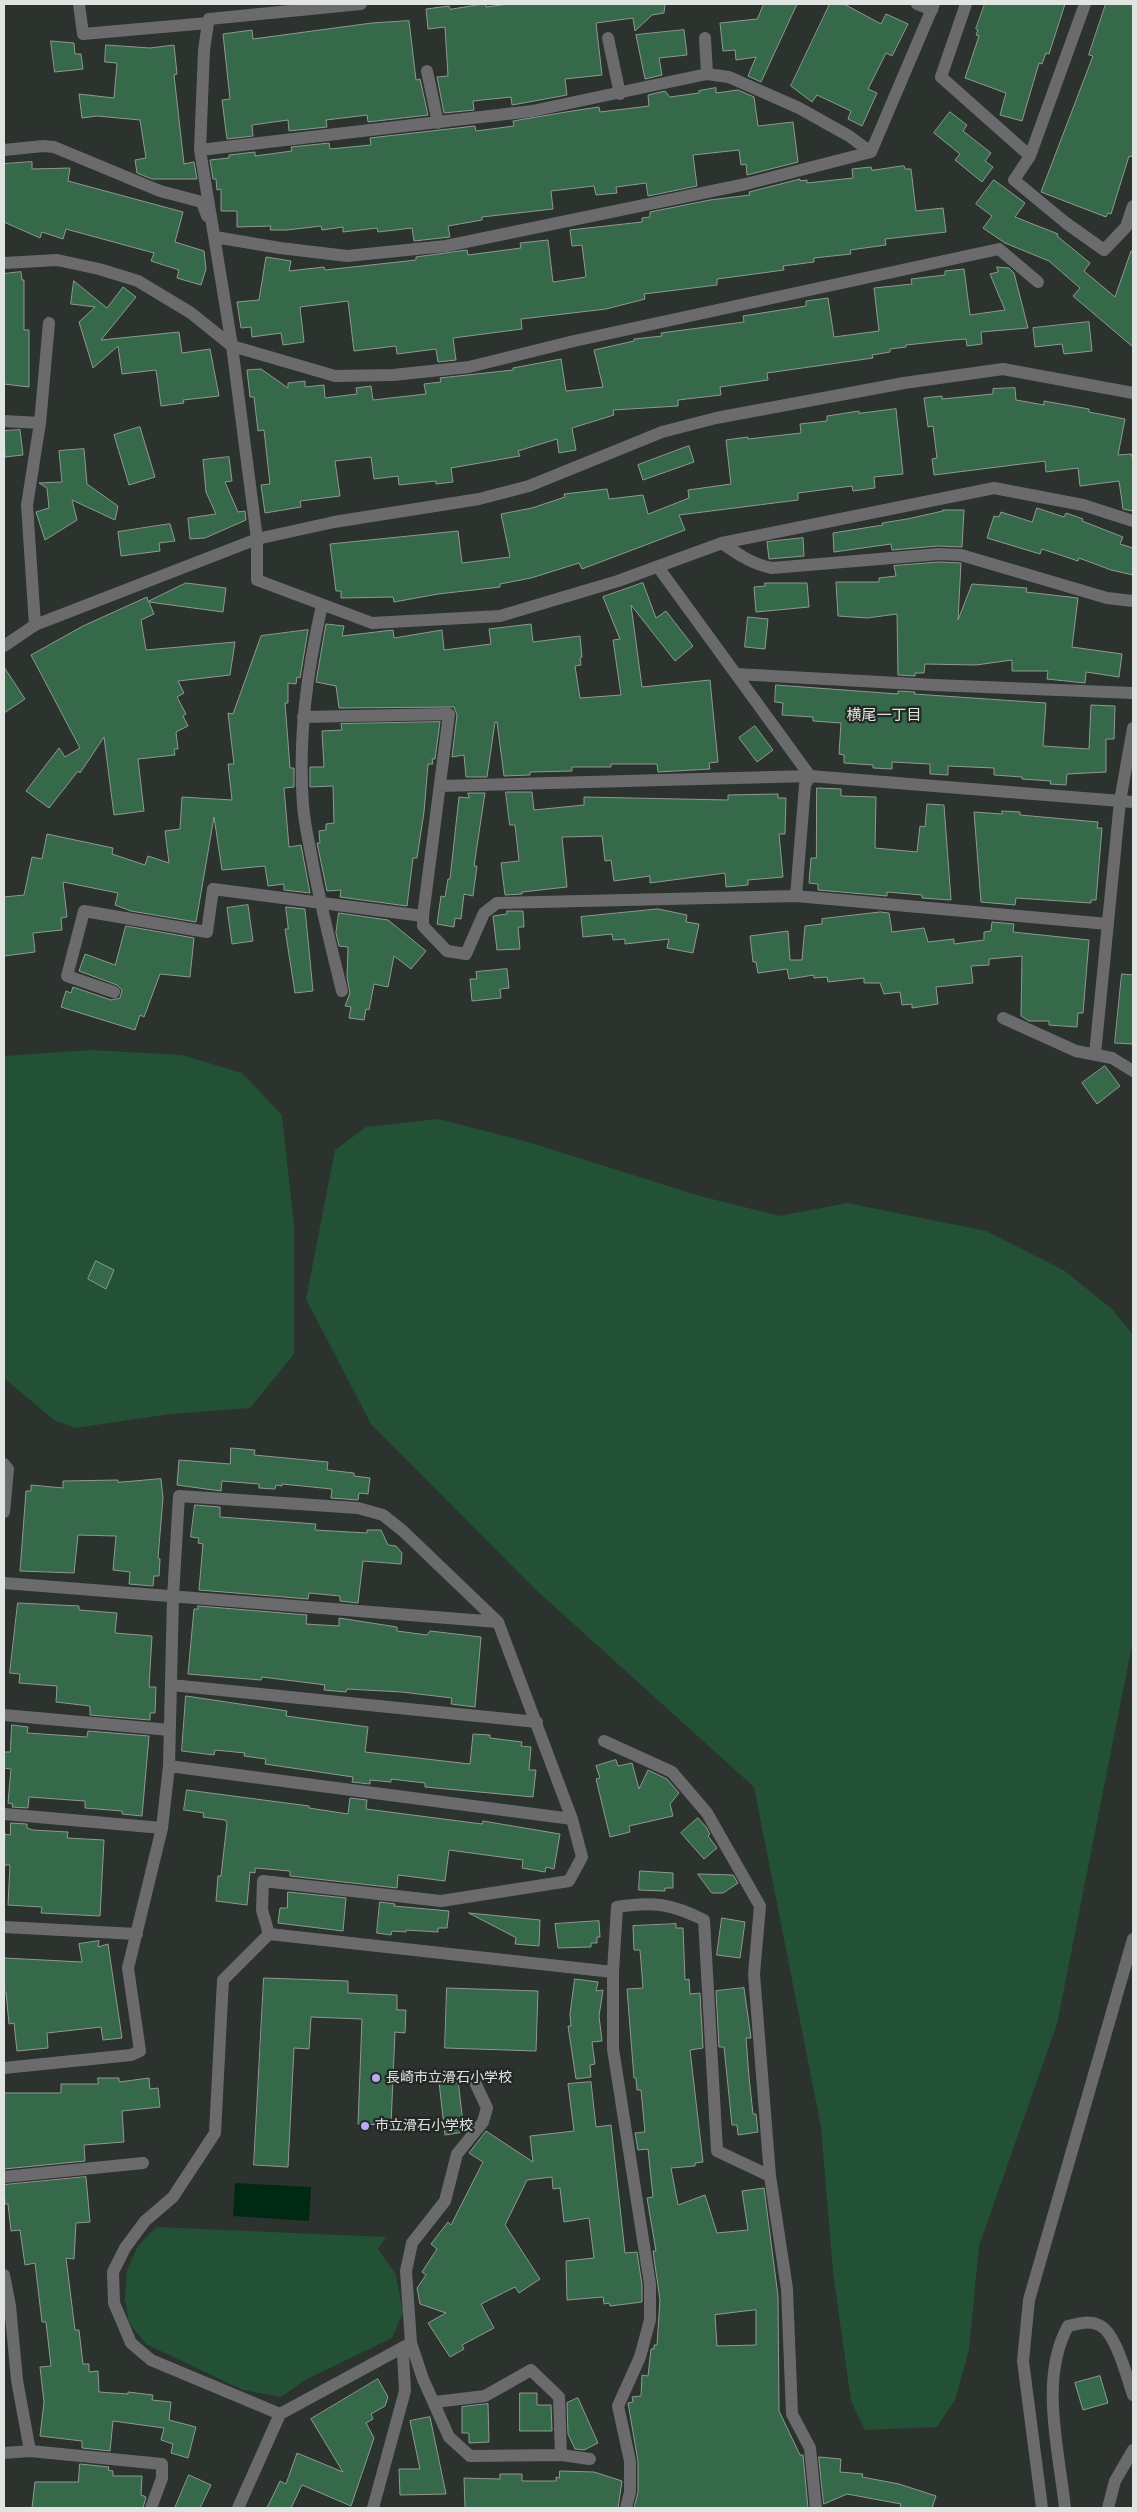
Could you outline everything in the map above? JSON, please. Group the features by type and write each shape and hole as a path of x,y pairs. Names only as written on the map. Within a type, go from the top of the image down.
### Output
{"street":[{"path":"79,4 82,34 208,23"},
{"path":"361,4 209,19 208,23 204,50 200,150 232,346 257,539 256,580 372,623 500,616 658,566 722,542 994,488 1083,505 1133,521"},
{"path":"871,152 933,7 917,4"},
{"path":"966,4 941,77 1030,156"},
{"path":"1085,4 1030,156 1014,180 1066,223 1104,250 1126,227 1133,206"},
{"path":"608,38 620,94"},
{"path":"705,38 707,74"},
{"path":"427,71 438,123"},
{"path":"200,150 532,111 620,94 707,74 729,76 799,108 848,136 871,152"},
{"path":"4,150 43,146 54,147 160,191 202,202 215,237"},
{"path":"215,237 280,248 347,256 446,246 746,184 871,152"},
{"path":"4,263 57,260 99,268 138,281 191,313 232,346 335,376 393,375 468,367 574,341 999,249 1038,282"},
{"path":"35,626 27,505 40,423 49,323"},
{"path":"4,646 35,626 257,539 334,522 479,499 529,486 662,432 716,418 904,383 1003,369 1133,393"},
{"path":"4,421 40,423"},
{"path":"722,542 749,561 772,568 939,554 961,555 1107,598 1133,601"},
{"path":"658,566 810,776"},
{"path":"322,606 309,661 303,717 301,758 303,807 320,902 342,991"},
{"path":"736,674 934,686 1133,693"},
{"path":"303,717 449,714 423,916 423,926 447,951 466,954 484,913 497,903 796,896 1108,924"},
{"path":"1095,1054 1108,924 1127,802 1133,728"},
{"path":"796,896 805,785 810,776"},
{"path":"441,786 810,776 1127,802"},
{"path":"114,992 66,976 84,911 206,932 213,889 423,916"},
{"path":"1003,1018 1076,1051 1112,1058 1133,1071"},
{"path":"4,1464 8,1469 4,1512"},
{"path":"4,2068 131,2056 140,2051 128,1968 162,1828 169,1766 173,1597 179,1496 358,1508 383,1515 403,1531 498,1622 572,1819 582,1857 569,1881 441,1900 263,1880 262,1910 269,1934"},
{"path":"4,1583 498,1622"},
{"path":"171,1685 537,1722"},
{"path":"4,1715 170,1730"},
{"path":"604,1741 672,1772 707,1813 760,1906 754,1974 770,2176 787,2289 792,2414 810,2448 816,2508"},
{"path":"169,1766 572,1819"},
{"path":"4,1814 162,1828"},
{"path":"626,2508 630,2492 630,2461 618,2406 640,2357 650,2320 650,2284 613,2050 613,1972 618,1908 644,1903 682,1909 704,1920 717,2151 770,2176"},
{"path":"4,1927 137,1934"},
{"path":"269,1934 613,1972"},
{"path":"269,1934 223,1980 215,2133 173,2197 145,2221 125,2248 114,2272 114,2303 131,2343 151,2360 280,2414"},
{"path":"1042,2508 1022,2361 1029,2300 1133,1938"},
{"path":"473,2078 487,2108 483,2122 457,2154 445,2201 412,2243 406,2271 411,2343 423,2379 435,2402 449,2437 470,2456 561,2454 590,2459"},
{"path":"4,2177 143,2163"},
{"path":"4,2276 17,2380 30,2452"},
{"path":"1065,2508 1052,2392 1054,2359 1068,2326 1085,2322 1101,2325 1114,2340 1133,2395"},
{"path":"238,2508 280,2414 411,2343"},
{"path":"373,2508 405,2391 403,2355 411,2343"},
{"path":"435,2402 486,2396 531,2370 559,2397 561,2454"},
{"path":"1108,2508 1115,2482 1133,2450"},
{"path":"4,2453 30,2452 162,2464 162,2478 151,2508"}],"shaded area":[{"path":"91,1050 182,1055 242,1073 282,1115 294,1225 294,1354 250,1408 171,1414 75,1428 54,1420 4,1378 4,1056"},
{"path":"438,1119 528,1142 700,1196 780,1216 847,1203 986,1231 1065,1271 1113,1310 1133,1335 1133,1640 1057,2024 979,2246 969,2350 955,2400 937,2427 865,2430 851,2401 833,2272 821,2127 754,1787 536,1590 371,1424 306,1299 335,1150 366,1127"},
{"path":"235,2183 311,2187 309,2221 233,2216"},
{"path":"156,2227 386,2237 378,2249 396,2275 403,2313 392,2338 305,2380 281,2397 243,2390 146,2344 129,2323 125,2299 127,2270 138,2246"}],"building":[{"path":"486,4 486,7 509,4 665,4 664,13 652,15 635,31 633,18 596,23 602,75 565,79 567,95 512,105 511,97 473,101 474,110 444,113 437,77 448,76 445,27 428,29 426,9 449,6 450,9"},
{"path":"764,4 797,4 761,82 748,76 756,57 736,60 735,50 723,51 720,23 757,19"},
{"path":"830,4 844,4 881,24 886,14 908,24 892,56 886,53 868,89 877,93 862,126 848,119 851,111 817,95 812,102 791,86"},
{"path":"985,4 1065,4 1049,54 1046,53 1042,64 1039,63 1022,121 1000,115 1006,93 965,78 979,36 976,35 978,30 976,29"},
{"path":"1106,4 1133,4 1133,157 1129,156 1111,214 1108,213 1106,217 1041,192 1093,56 1089,55"},
{"path":"409,21 416,80 420,79 428,115 368,122 367,115 326,120 327,127 289,131 288,120 252,125 253,136 227,139 222,100 230,99 223,34 252,30 253,39 372,23"},
{"path":"684,30 687,55 659,58 662,75 645,79 636,35"},
{"path":"51,41 74,43 75,54 81,54 83,69 55,72"},
{"path":"106,45 150,48 174,45 177,74 174,75 184,164 194,162 197,179 152,179 137,173 135,160 146,158 140,120 97,116 82,118 79,94 114,98 117,63 105,62"},
{"path":"716,88 716,93 738,90 754,97 758,126 793,122 798,162 747,175 746,164 741,165 739,150 693,155 697,186 648,196 646,183 616,187 617,193 596,195 594,186 551,191 553,209 482,217 482,220 448,226 450,237 414,241 412,228 378,232 377,228 343,232 343,227 322,230 321,226 270,230 271,226 237,227 237,211 221,211 221,189 217,190 216,179 213,179 210,160 229,158 229,155 255,152 255,156 292,151 291,147 329,143 330,149 371,145 370,138 475,126 476,131 514,126 513,121 599,107 600,112 649,106 648,95 665,91 670,97 699,93 699,91"},
{"path":"950,112 967,125 963,131 991,153 985,161 993,167 982,182 955,160 960,154 934,133"},
{"path":"32,162 32,169 70,168 68,181 183,212 175,242 204,251 206,269 201,285 177,278 179,270 151,261 154,253 66,229 63,239 42,232 40,238 4,222 4,164"},
{"path":"904,166 905,169 911,169 916,211 943,208 946,232 885,239 886,245 850,250 851,254 814,258 814,262 783,266 784,270 717,279 717,285 644,294 645,299 606,309 521,319 522,329 453,338 456,360 438,362 436,349 397,354 396,346 354,351 348,301 300,307 304,342 283,345 281,333 252,337 251,327 241,328 237,302 259,300 266,257 291,261 289,271 324,267 325,270 416,260 416,257 467,250 468,255 521,248 520,243 548,240 553,282 586,277 582,245 572,246 570,230 642,222 642,218 650,217 650,212 710,200 750,195 749,192 800,179 800,181 807,180 807,183 853,178 852,169 871,167 872,170"},
{"path":"994,180 1025,203 1015,217 1058,234 1057,236 1090,263 1084,271 1115,297 1131,251 1133,251 1133,347 1073,296 1080,288 1049,261 1005,243 983,228 992,216 976,204"},
{"path":"997,267 1009,268 1014,273 1028,328 981,332 982,344 967,346 966,339 906,345 906,347 890,349 890,352 872,355 873,358 767,373 768,380 720,387 721,395 678,400 678,406 613,410 614,415 572,428 576,450 559,453 557,439 518,451 520,456 451,468 453,482 436,484 436,481 399,485 398,476 374,479 371,457 335,461 340,496 300,501 301,507 265,513 261,485 270,484 264,430 258,431 254,397 250,397 247,370 261,369 288,388 288,383 305,381 305,387 324,385 325,398 357,394 356,388 371,386 373,400 426,394 424,384 441,382 440,378 513,370 513,368 561,359 566,391 603,387 594,350 634,341 634,339 662,336 661,333 744,322 743,316 806,306 806,301 828,298 834,337 879,331 874,288 912,284 911,279 945,275 945,271 964,269 970,315 1005,310 990,274 998,272"},
{"path":"21,272 22,280 24,280 24,330 29,330 29,387 4,384 4,274"},
{"path":"74,281 107,308 123,287 136,297 101,340 179,332 182,353 210,349 219,396 183,400 184,403 161,406 156,370 122,374 118,346 93,368 79,322 95,307 71,304"},
{"path":"1089,322 1092,351 1064,354 1062,344 1035,347 1033,328"},
{"path":"1015,388 1016,400 1044,405 1044,401 1089,409 1089,412 1125,419 1118,455 1131,454 1133,459 1133,511 1123,509 1119,481 1080,486 1078,468 1046,472 1045,461 934,475 932,459 937,458 933,426 928,427 924,398 942,396 942,399 993,394 993,389"},
{"path":"896,409 903,474 874,477 875,488 853,491 852,486 798,493 798,500 679,515 685,530 582,569 579,563 531,578 500,584 500,587 438,594 394,602 393,597 341,598 341,591 336,591 330,544 458,531 462,563 510,557 501,514 532,508 565,497 564,494 607,489 609,499 643,495 648,514 689,498 688,490 731,484 726,440 801,433 800,424 827,421 827,416 859,411 859,413"},
{"path":"140,427 155,477 129,485 114,435"},
{"path":"20,430 23,455 5,457 4,431"},
{"path":"689,446 694,462 643,480 638,465"},
{"path":"84,449 87,484 118,506 115,520 72,500 77,520 45,540 36,512 49,508 47,488 39,483 62,482 59,451"},
{"path":"229,457 232,481 225,482 238,512 245,511 246,520 205,538 190,539 188,518 216,514 206,492 203,460"},
{"path":"1037,508 1064,517 1066,513 1123,537 1120,544 1133,548 1133,575 1111,570 1079,558 1078,561 1042,549 1040,554 987,538 994,516 999,517 1001,512 1032,522"},
{"path":"943,510 964,510 962,547 938,546 892,550 891,544 834,552 833,533 883,525 882,523"},
{"path":"170,524 175,541 159,543 160,551 121,556 118,532"},
{"path":"803,538 804,556 769,559 767,542"},
{"path":"939,562 961,563 958,620 972,584 1027,588 1026,592 1078,598 1072,647 1122,654 1119,677 1086,672 1085,683 1047,679 1048,671 1012,671 1012,660 976,665 925,664 924,673 915,673 915,676 898,675 897,614 867,618 838,616 836,582 879,582 879,578 896,576 894,566"},
{"path":"186,583 226,588 223,612 149,602 154,614 141,620 146,650 235,642 230,675 178,681 184,693 177,697 186,714 183,716 188,726 176,732 178,749 174,749 175,755 138,759 144,811 114,815 104,737 80,773 78,771 49,808 26,791 59,748 65,757 80,748 31,655 83,626 147,597 148,601"},
{"path":"643,583 656,618 666,611 693,646 675,661 631,605 642,687 710,680 718,762 709,763 710,769 658,772 657,764 611,764 611,767 572,767 572,771 530,772 530,775 504,776 497,722 495,722 487,777 466,777 464,755 452,757 457,715 454,707 339,708 336,686 316,682 326,624 344,626 342,636 393,630 394,638 442,630 444,650 491,644 489,629 531,624 533,642 580,636 581,665 575,666 580,698 621,695 613,640 620,639 603,597"},
{"path":"765,583 807,583 809,607 756,612 754,587 765,586"},
{"path":"748,617 768,619 765,649 745,647"},
{"path":"308,630 300,678 297,677 296,684 288,683 288,703 285,703 290,768 294,768 294,787 284,788 289,847 301,845 310,893 284,890 284,884 268,886 265,866 222,870 214,817 196,922 131,911 115,905 118,893 63,882 67,917 61,918 62,930 33,933 35,952 4,956 4,897 24,895 32,857 42,859 47,834 113,848 112,854 145,865 148,856 169,863 165,831 180,829 182,797 232,800 228,764 234,764 228,713 233,714 261,636"},
{"path":"4,667 25,699 4,713"},
{"path":"776,685 898,694 898,691 915,692 914,694 1046,703 1043,746 1089,749 1091,705 1115,706 1114,739 1106,739 1106,772 1067,774 1066,785 1050,784 1051,781 994,775 994,768 948,766 948,775 930,774 930,764 892,762 892,769 873,768 873,765 844,763 844,755 839,754 841,723 813,721 813,717 782,715 783,703 775,702"},
{"path":"440,722 435,759 432,759 433,764 428,764 424,812 417,858 413,858 407,906 340,897 341,890 327,891 317,843 320,843 319,831 326,830 326,824 334,823 333,786 310,787 310,767 324,767 322,731 342,730 341,724"},
{"path":"755,726 773,750 757,762 739,738"},
{"path":"817,788 841,789 841,796 876,797 875,848 917,852 920,826 925,827 927,804 944,805 951,900 922,898 922,895 887,892 887,896 818,890 818,884 809,883 811,858 816,858"},
{"path":"506,792 532,792 534,810 584,805 584,797 728,800 728,795 778,794 778,798 786,798 785,834 779,834 783,877 748,880 748,885 726,887 725,873 650,883 650,876 614,881 611,860 605,861 602,836 562,837 567,887 505,895 501,863 519,861 515,825 510,825"},
{"path":"468,793 485,793 474,866 477,866 473,896 464,894 461,919 455,918 454,927 437,924 441,896 445,897 448,879 450,879 459,797 469,798"},
{"path":"1002,811 1020,812 1020,815 1098,822 1097,828 1102,828 1096,900 1091,900 1091,903 1016,898 1015,905 981,902 974,812 1002,814"},
{"path":"248,905 253,941 232,944 227,908"},
{"path":"286,907 305,909 313,991 295,993 285,929 288,929"},
{"path":"658,909 687,915 686,922 699,924 693,953 667,948 669,939 625,944 625,939 613,940 612,934 583,937 581,917"},
{"path":"507,911 523,911 524,927 518,927 520,949 497,950 493,916 507,914"},
{"path":"881,912 889,913 892,932 924,928 928,942 954,939 954,944 984,940 984,932 991,931 992,922 1014,924 1013,932 1089,940 1083,1013 1078,1013 1077,1027 1049,1025 1049,1021 1029,1021 1021,1016 1022,956 989,959 989,965 971,966 973,983 936,987 938,1004 912,1008 912,1004 902,1005 900,992 884,994 880,983 864,983 864,978 828,982 827,977 814,978 814,975 789,979 787,969 758,973 756,962 753,962 750,936 788,931 790,960 802,960 805,926 822,924 822,919"},
{"path":"339,913 388,920 426,951 411,969 394,956 388,987 374,984 369,1010 366,1009 364,1020 349,1018 351,1007 345,1006 350,993 347,977 348,947 339,946 336,933"},
{"path":"126,926 194,938 190,977 160,974 144,1017 140,1015 135,1030 61,1007 66,991 71,993 73,987 111,1000 120,998 122,990 117,985 79,971 85,954 115,965"},
{"path":"507,969 509,988 500,989 501,998 472,1001 470,979 477,979 476,972"},
{"path":"1122,974 1133,975 1133,1044 1115,1043"},
{"path":"1105,1066 1120,1086 1097,1104 1082,1083"},
{"path":"96,1261 114,1270 106,1289 88,1279"},
{"path":"231,1448 255,1450 254,1455 328,1462 327,1470 354,1473 354,1476 370,1478 368,1494 359,1493 358,1500 331,1498 332,1489 282,1484 282,1486 276,1485 275,1489 259,1488 259,1484 222,1481 221,1491 177,1485 179,1460 230,1464"},
{"path":"161,1479 163,1498 158,1558 160,1559 159,1576 154,1576 153,1586 129,1584 130,1572 113,1570 116,1536 78,1535 74,1573 20,1571 26,1491 31,1491 31,1485 63,1488 63,1481 118,1480 118,1482"},
{"path":"195,1505 220,1507 220,1517 316,1524 315,1530 367,1533 367,1530 381,1530 388,1545 396,1546 402,1553 401,1564 363,1561 358,1603 340,1601 340,1596 309,1593 308,1599 199,1590 203,1544 198,1543 199,1538 191,1537"},
{"path":"18,1603 79,1606 79,1610 117,1613 115,1633 152,1636 149,1687 156,1687 155,1713 150,1713 150,1720 90,1715 90,1706 56,1702 57,1686 19,1683 20,1674 10,1673"},
{"path":"198,1606 307,1615 306,1624 339,1626 339,1618 397,1627 397,1631 427,1635 430,1631 481,1637 475,1707 451,1704 452,1698 402,1692 347,1689 346,1692 324,1690 325,1685 262,1677 261,1680 188,1674 194,1609 198,1609"},
{"path":"186,1696 287,1711 286,1716 368,1727 365,1752 470,1764 473,1734 490,1735 490,1738 522,1742 521,1746 531,1747 529,1770 536,1770 533,1797 425,1787 425,1783 391,1779 391,1782 370,1780 370,1784 352,1782 353,1777 265,1764 266,1759 244,1756 245,1753 215,1750 214,1755 182,1751"},
{"path":"12,1725 28,1727 27,1733 87,1737 88,1731 149,1736 142,1816 122,1814 122,1811 85,1808 85,1801 29,1797 28,1808 12,1807 13,1804 8,1803 11,1769 4,1768 4,1752 10,1752"},
{"path":"616,1760 618,1766 632,1763 639,1789 648,1770 667,1779 679,1793 670,1804 673,1816 629,1826 630,1832 610,1837 596,1779 600,1778 596,1766"},
{"path":"187,1790 309,1806 309,1808 348,1814 350,1798 367,1800 366,1809 482,1824 483,1821 560,1834 554,1869 546,1867 545,1872 522,1868 523,1860 449,1850 445,1881 398,1875 397,1888 290,1876 290,1871 255,1868 255,1873 250,1872 247,1905 216,1901 218,1876 221,1876 227,1823 225,1820 203,1817 204,1813 184,1810"},
{"path":"698,1818 706,1827 710,1834 708,1836 717,1848 704,1859 681,1833"},
{"path":"11,1823 27,1824 27,1828 33,1830 68,1832 67,1838 104,1840 100,1916 41,1913 42,1907 8,1905 10,1865 4,1865 4,1850 5,1834 10,1835"},
{"path":"640,1871 673,1873 673,1888 665,1888 665,1891 639,1890"},
{"path":"698,1874 733,1875 738,1883 723,1893 712,1893"},
{"path":"288,1892 346,1898 343,1931 278,1923 280,1908 287,1908"},
{"path":"380,1902 395,1904 394,1906 449,1911 447,1928 438,1928 438,1932 406,1930 406,1932 392,1931 391,1935 377,1933"},
{"path":"469,1913 540,1920 539,1946 515,1944 516,1938"},
{"path":"722,1918 745,1922 740,1958 717,1955"},
{"path":"599,1921 600,1937 597,1937 597,1943 591,1943 591,1947 558,1948 555,1924"},
{"path":"676,1924 676,1928 683,1928 685,1980 689,1979 690,1994 700,1993 703,2048 690,2050 703,2162 695,2163 695,2166 671,2168 678,2205 705,2195 717,2233 748,2230 742,2191 764,2188 778,2296 779,2411 800,2455 803,2455 808,2508 634,2508 638,2492 638,2461 628,2403 633,2402 632,2397 641,2396 642,2375 648,2376 651,2349 654,2349 654,2345 657,2345 660,2300 653,2251 656,2251 647,2198 653,2197 648,2149 638,2150 635,2133 645,2132 641,2090 637,2090 636,2078 634,2078 627,1989 643,1988 640,1950 634,1950 633,1926","holes":["756,2310 756,2345 717,2346 715,2315"]},
{"path":"99,1941 98,1947 108,1944 122,2038 103,2040 101,2027 47,2033 48,2048 17,2051 14,2023 9,2024 6,1992 4,1992 4,1958 82,1962 79,1944"},
{"path":"264,1978 348,1981 348,1993 397,1995 397,2010 406,2010 405,2033 395,2032 391,2125 358,2124 362,2019 311,2017 309,2049 294,2048 288,2167 254,2165"},
{"path":"575,1979 598,1982 596,1991 603,1990 599,2016 602,2041 592,2042 595,2064 590,2065 591,2077 576,2079 568,2026 571,2026 570,2015"},
{"path":"447,1988 538,1991 536,2051 445,2048"},
{"path":"744,1988 751,2038 746,2038 749,2077 753,2114 756,2114 758,2132 738,2135 737,2125 732,2125 724,2047 719,2047 716,1991"},
{"path":"98,2078 119,2078 119,2082 149,2078 150,2089 158,2088 160,2107 122,2111 124,2142 84,2145 85,2161 4,2169 4,2093 61,2093 61,2084 98,2084"},
{"path":"458,2080 464,2132 445,2135 439,2082"},
{"path":"591,2082 596,2127 611,2125 625,2253 637,2252 642,2285 642,2302 610,2306 609,2303 604,2304 603,2297 567,2300 566,2261 594,2258 589,2218 564,2222 560,2188 553,2189 552,2177 527,2180 505,2225 540,2279 519,2293 515,2287 481,2304 494,2328 462,2345 464,2349 450,2357 428,2323 446,2313 420,2304 417,2288 426,2275 422,2272 437,2249 431,2244 448,2222 451,2225 483,2162 469,2153 486,2131 533,2162 530,2136 574,2131 568,2084"},
{"path":"86,2177 90,2222 76,2223 74,2259 66,2258 75,2330 79,2330 83,2364 89,2364 89,2372 98,2371 99,2392 128,2394 128,2392 153,2395 152,2400 171,2402 169,2420 196,2427 188,2458 171,2453 173,2444 161,2440 164,2428 113,2421 110,2451 82,2448 82,2441 40,2436 44,2402 40,2367 51,2366 46,2322 42,2322 35,2263 25,2265 20,2230 11,2231 8,2204 5,2204 4,2185"},
{"path":"1100,2376 1108,2403 1083,2410 1075,2383"},
{"path":"378,2379 388,2397 385,2406 371,2414 373,2419 366,2423 374,2438 351,2506 302,2485 291,2508 267,2508 280,2481 286,2484 297,2453 343,2472 311,2419"},
{"path":"520,2393 537,2393 537,2405 551,2405 552,2431 520,2431"},
{"path":"578,2398 598,2443 584,2450 575,2449 568,2434 567,2403"},
{"path":"488,2404 489,2442 469,2443 469,2433 462,2433 462,2407"},
{"path":"430,2417 446,2494 400,2495 399,2469 420,2469 410,2421"},
{"path":"819,2457 841,2459 840,2472 863,2474 862,2477 899,2484 936,2496 932,2508 900,2508 901,2504 847,2494 824,2504"},
{"path":"80,2464 109,2467 108,2470 113,2471 113,2476 142,2476 141,2495 146,2497 143,2508 32,2508 35,2482 78,2482"},
{"path":"560,2471 594,2472 622,2481 618,2508 465,2508 464,2478 500,2479 500,2474 522,2474 522,2481 556,2481 556,2477 559,2478"},
{"path":"189,2475 211,2485 200,2508 175,2508"}],"place":[{"name":"長崎市立滑石小学校","path":"376,2078"},
{"name":"市立滑石小学校","path":"365,2126"}],"district":[{"name":"横尾一丁目","path":"884,716"}]}
